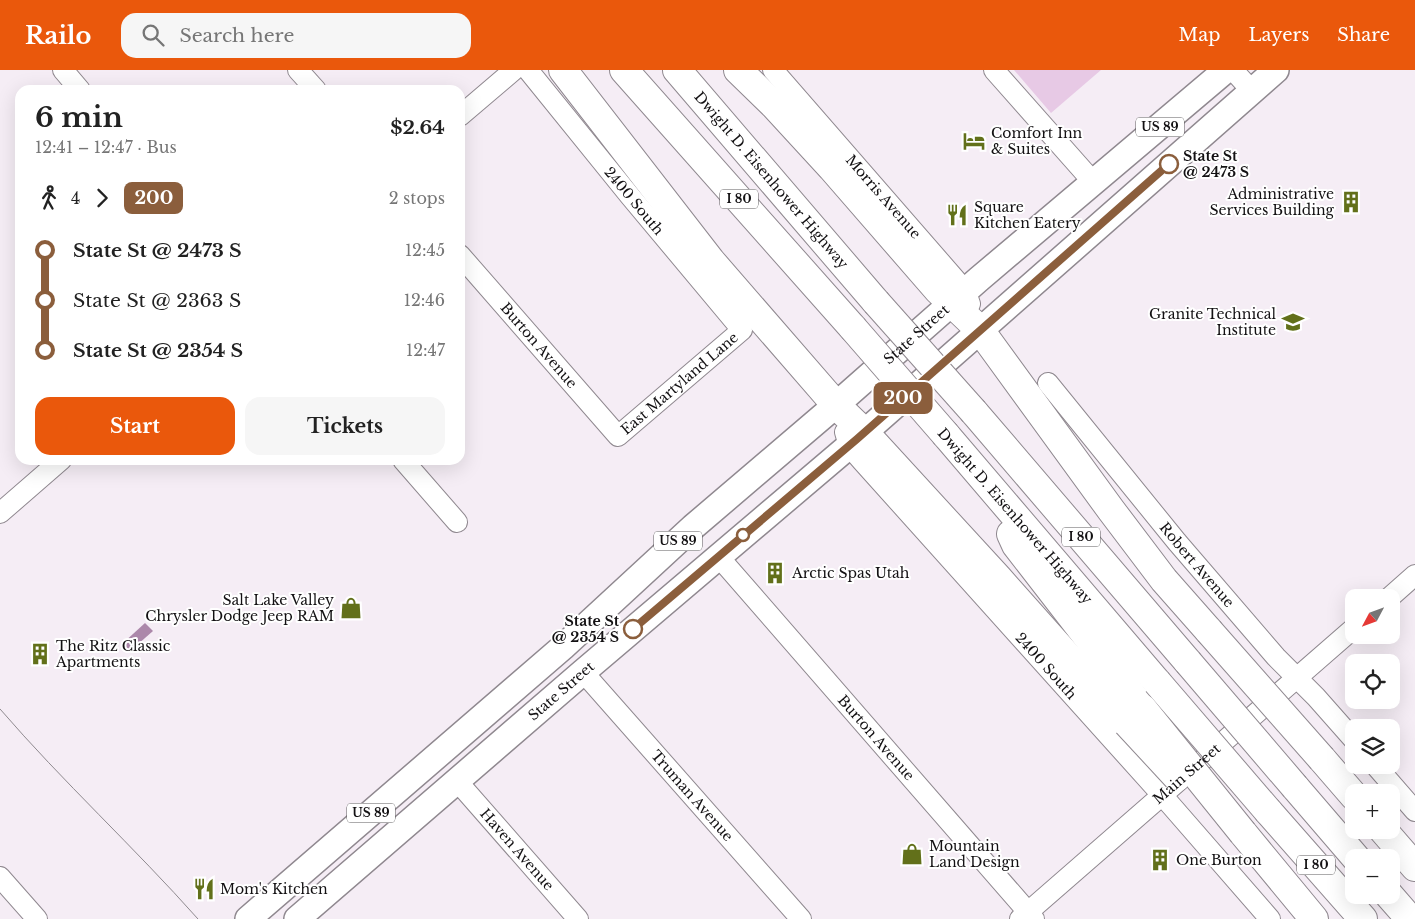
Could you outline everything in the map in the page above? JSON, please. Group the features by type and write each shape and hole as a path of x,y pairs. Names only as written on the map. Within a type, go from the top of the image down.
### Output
{"highway":[{"path":"563,70 711,261 836,405 857,439 1135,716 1306,910"},
{"name":"Dwight D. Eisenhower Highway","path":"624,70 853,328 1363,919"},
{"name":"Dwight D. Eisenhower Highway","path":"677,70 876,302 974,412 1348,849"},
{"path":"738,70 813,148 938,290 959,298 980,330 1164,580 1345,786"},
{"path":"990,486 1016,545 1135,716"},
{"path":"1391,839 1415,867"},
{"path":"1397,904 1410,919"}],"main road":[{"name":"State Street","path":"248,919 563,647 693,527 1226,70"},
{"name":"State Street","path":"297,919 718,556 857,439 1276,70"},
{"path":"583,672 582,650 631,606 631,584"},
{"path":"533,715 530,701 561,672 563,647"}],"street":[{"path":"63,70 76,85"},
{"path":"298,70 312,85"},
{"path":"465,112 514,70"},
{"name":"2400 South","path":"528,70 624,189 742,330"},
{"name":"Morris Avenue","path":"772,70 959,298"},
{"path":"994,70 1094,184"},
{"path":"1233,70 1252,91"},
{"name":"Burton Avenue","path":"465,261 618,436"},
{"name":"East Martyland Lane","path":"618,436 742,330"},
{"name":"Robert Avenue","path":"1048,382 1177,542 1276,657 1316,697 1345,730"},
{"name":"2400 South","path":"857,439 973,586 1162,795 1270,919"},
{"path":"0,513 56,465"},
{"path":"407,465 457,522"},
{"name":"Burton Avenue","path":"718,556 1027,917"},
{"path":"1399,589 1415,575"},
{"name":"Main Street","path":"1027,917 1162,795 1345,636"},
{"name":"Truman Avenue","path":"583,672 801,919"},
{"path":"1383,774 1415,811"},
{"name":"Haven Avenue","path":"457,781 578,919"},
{"path":"0,877 37,919"}],"shaded area":[{"path":"1014,70 1101,70 1051,113"},
{"path":"145,623 153,631 129,652 122,644"}],"tram line":[{"path":"0,709 198,919"}],"bus line":[{"name":"200","path":"633,629 857,439 1169,164"}],"place":[{"name":"Comfort Inn & Suites","path":"974,141"},
{"name":"State St @ 2473 S","path":"1169,164"},
{"name":"Administrative Services Building","path":"1351,202"},
{"name":"Square Kitchen Eatery","path":"957,215"},
{"name":"Granite Technical Institute","path":"1293,322"},
{"name":"Arctic Spas Utah","path":"775,573"},
{"name":"Salt Lake Valley Chrysler Dodge Jeep RAM","path":"351,608"},
{"name":"State St @ 2354 S","path":"633,629"},
{"name":"The Ritz Classic Apartments","path":"40,654"},
{"name":"Mountain Land Design","path":"912,854"},
{"name":"One Burton","path":"1160,860"},
{"name":"Mom's Kitchen","path":"204,889"}]}
